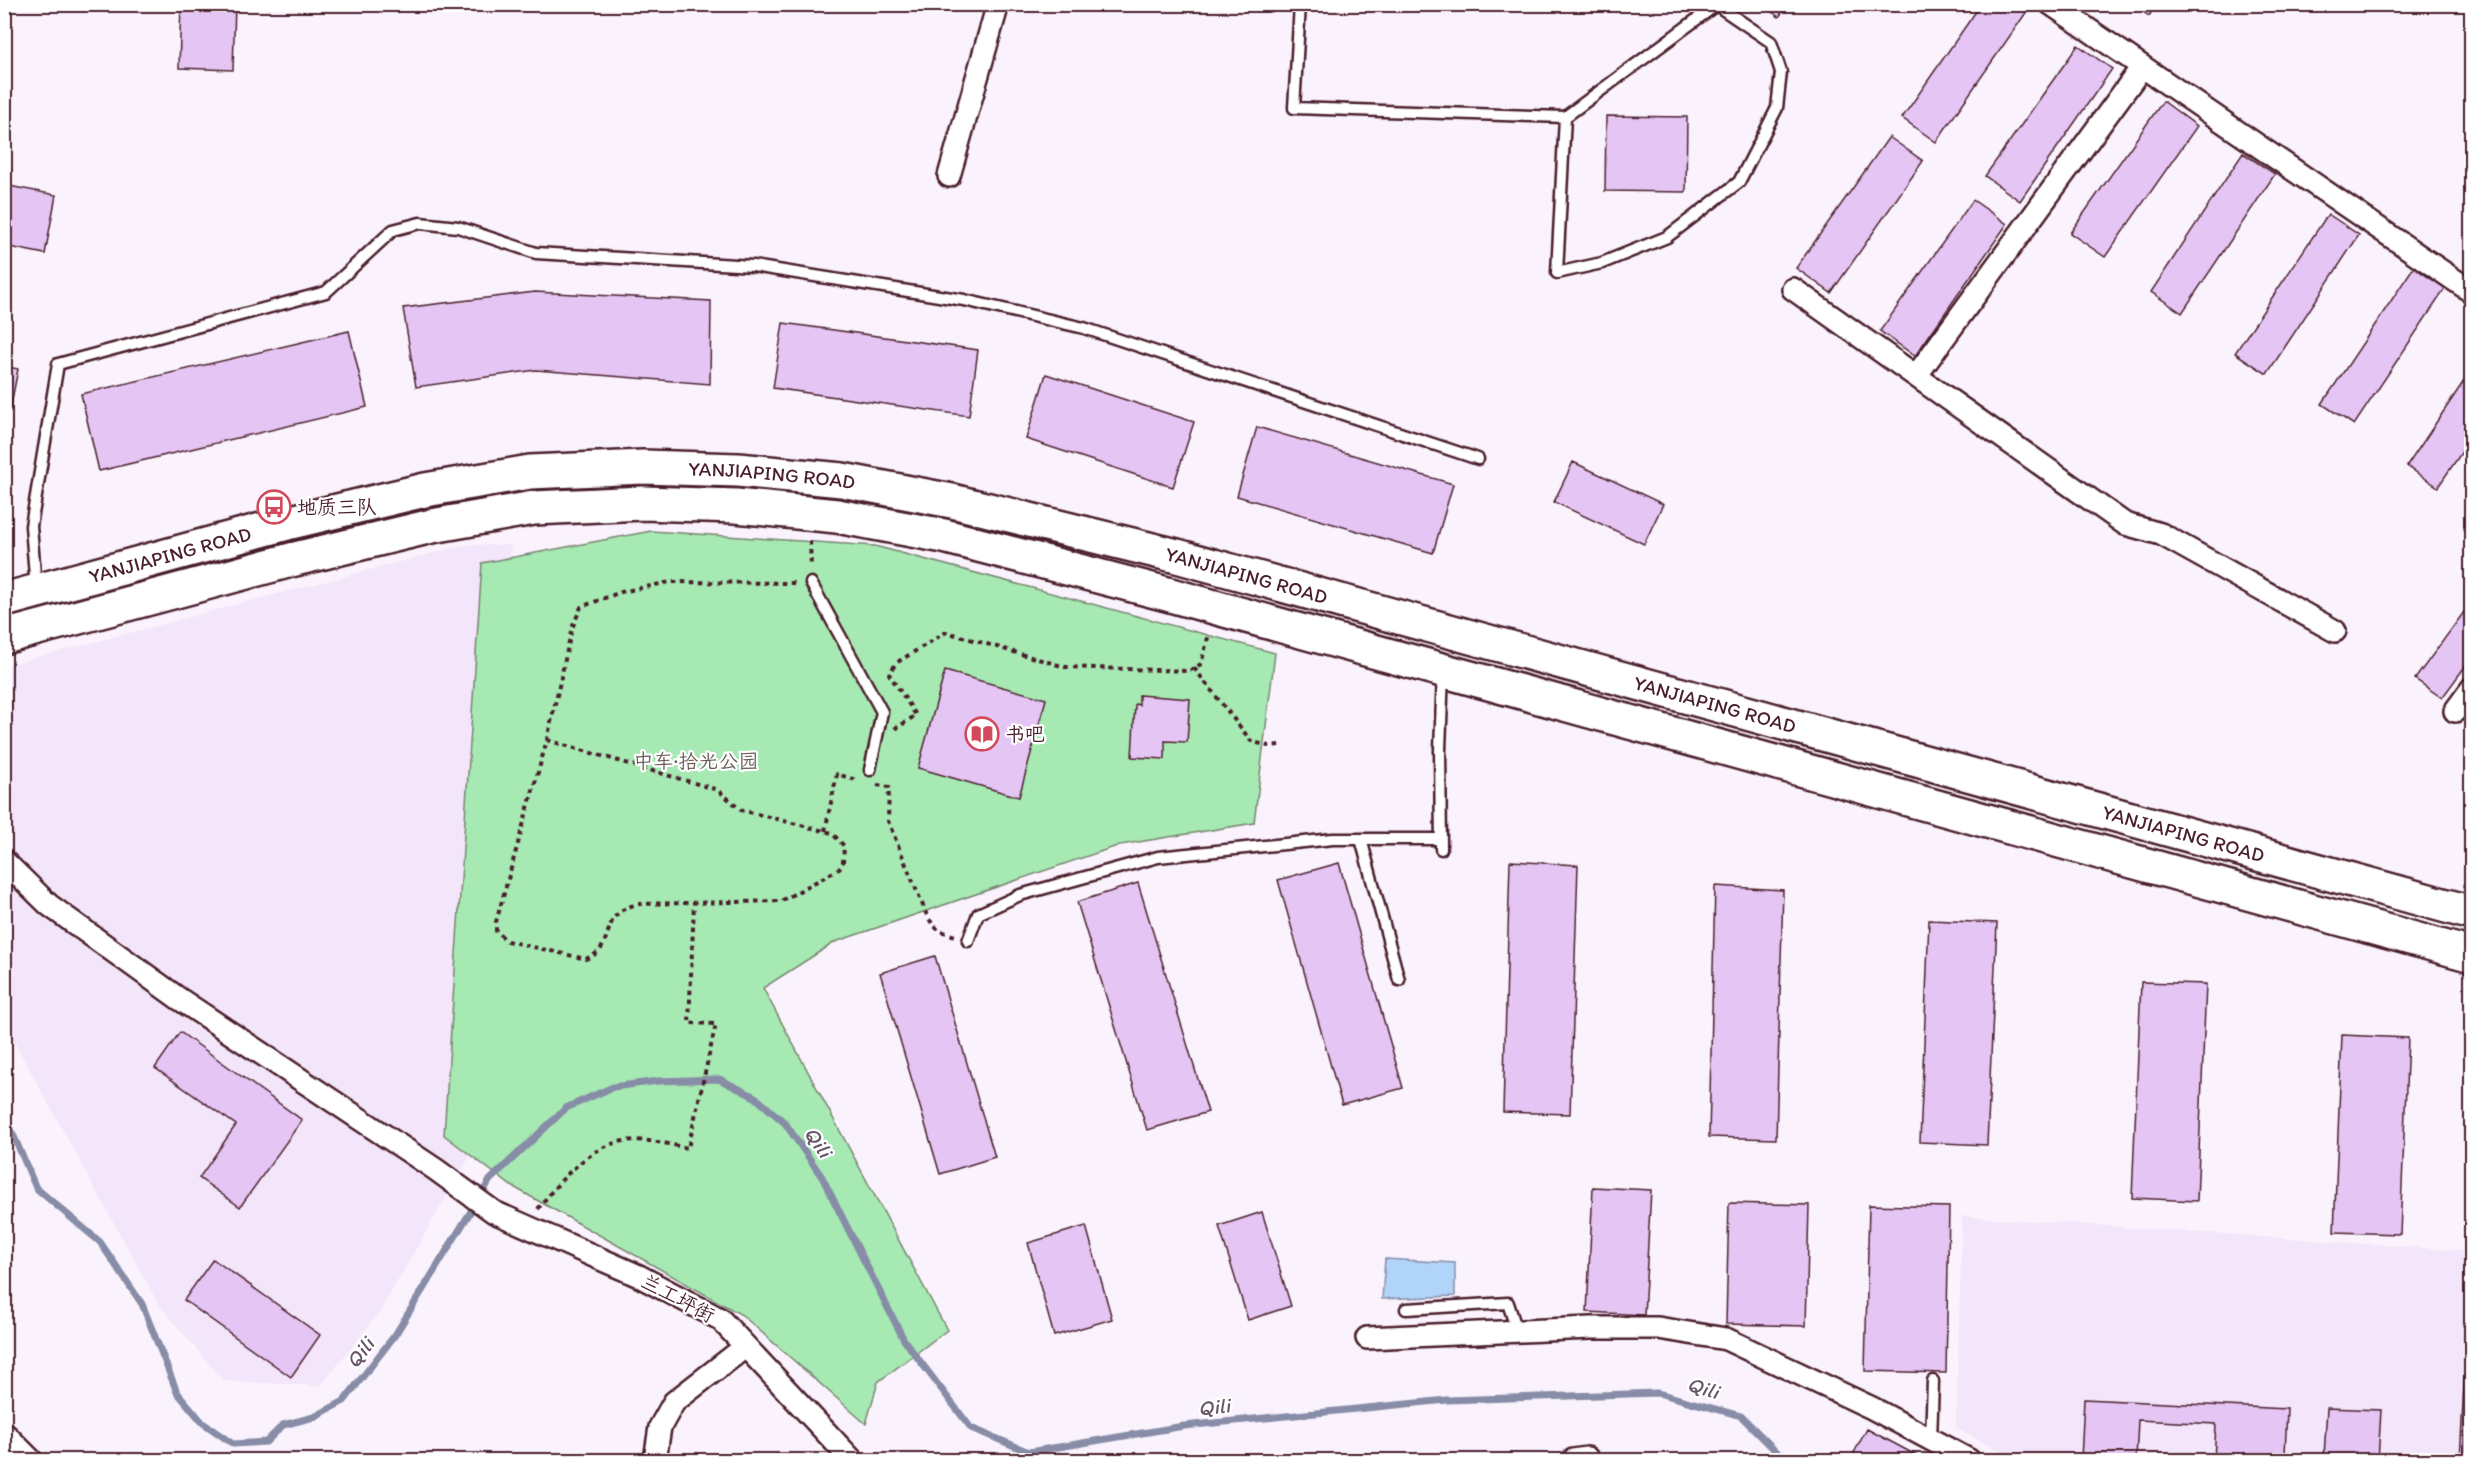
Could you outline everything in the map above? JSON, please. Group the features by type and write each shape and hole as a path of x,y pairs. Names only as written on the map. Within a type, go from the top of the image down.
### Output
{"highway":[{"name":"YANJIAPING ROAD","path":"5,600 298,521 425,490 531,472 643,467 738,471 842,480 952,501 1178,556 2472,913"},
{"path":"531,472 534,508"},
{"name":"YANJIAPING ROAD","path":"8,636 295,559 432,526 534,508 643,503 736,507 837,516 944,536 1216,608 2472,955"},
{"path":"5,600 8,636"}],"street":[{"path":"949,176 998,4"},
{"path":"2051,4 2472,292"},
{"path":"1916,376 2142,66"},
{"path":"1793,289 2125,524 2161,534 2335,631"},
{"path":"2455,711 2472,688"},
{"name":"兰工坪街","path":"4,861 49,905 178,998 435,1169 494,1212 639,1276 720,1319 852,1461"},
{"path":"1367,1338 1517,1331 1658,1328 1726,1339 1872,1408 1969,1461"},
{"path":"655,1461 660,1427 674,1402 745,1347"},
{"path":"4,1432 31,1461"}],"lane":[{"path":"1300,4 1294,108 1565,117 1716,5 1771,42 1781,72 1777,108 1739,182 1667,237 1602,263 1557,273 1565,117"},
{"path":"37,591 31,526 58,364 326,292 393,230 420,223 458,226 536,253 753,266 975,303 1084,328 1478,459"},
{"path":"811,583 882,712 870,770"},
{"path":"968,941 978,914 1020,895 1158,857 1361,839 1440,844 1443,670"},
{"path":"1361,839 1399,980"},
{"path":"1406,1310 1508,1303 1517,1331"},
{"path":"1931,1440 1933,1381"}],"path":[{"path":"547,740 718,790 741,810 825,831 839,838 844,846 843,862 839,868 781,901 637,904 628,907 610,921 599,952 586,959 507,941 498,935 496,922 547,740 572,628 581,607 621,592 670,582 811,583 810,513"},
{"path":"882,712 897,728 916,715 889,674 896,663 946,632 1065,667 1189,671 1201,664 1216,608"},
{"path":"1194,668 1251,741 1268,746 1280,745"},
{"path":"825,831 837,774 889,787 888,821 928,918 938,930 968,941"},
{"path":"526,1226 566,1178 588,1157 610,1145 622,1141 688,1148 716,1024 689,1023 694,903"}],"shaded area":[{"path":"464,545 511,545 461,1079 501,1103 380,1311 321,1386 224,1381 159,1305 5,1025 4,666"},
{"path":"1962,1216 2471,1251 2471,1460 2016,1460 1956,1428"}],"green space":[{"name":"中车·拾光公园","path":"651,531 875,546 1275,653 1254,823 1120,845 835,942 763,988 947,1330 878,1382 866,1424 742,1315 510,1185 444,1135 482,563"}],"water":[{"path":"1385,1259 1455,1263 1455,1296 1382,1299"}],"building":[{"path":"181,4 235,4 233,70 179,68"},
{"path":"1761,4 1788,4 1779,17"},
{"path":"1981,4 2020,4 2028,10 1936,142 1902,118"},
{"path":"2132,4 2157,4 2149,16"},
{"path":"2078,45 2112,69 2020,201 1985,176"},
{"path":"2163,101 2197,126 2105,257 2070,233"},
{"path":"1606,116 1687,117 1686,192 1605,191"},
{"path":"1889,137 1923,161 1831,293 1796,268"},
{"path":"2243,153 2275,174 2182,313 2151,292"},
{"path":"4,185 56,195 45,254 4,246"},
{"path":"1973,200 2007,224 1915,356 1880,331"},
{"path":"2328,214 2359,235 2267,374 2235,353"},
{"path":"2415,265 2447,286 2354,425 2322,404"},
{"path":"535,292 711,301 710,384 536,370 416,387 403,308"},
{"path":"783,323 978,350 969,416 773,388"},
{"path":"349,331 367,407 99,471 81,394"},
{"path":"4,366 18,369 10,411 4,410"},
{"path":"2472,369 2472,437 2438,487 2407,466"},
{"path":"1046,374 1194,422 1173,487 1026,439"},
{"path":"1257,427 1453,484 1433,553 1237,496"},
{"path":"1573,462 1663,504 1644,544 1554,502"},
{"path":"2472,601 2472,657 2442,698 2415,679"},
{"name":"书吧","path":"945,671 1046,699 1019,797 918,768"},
{"path":"1139,695 1190,699 1187,742 1165,741 1165,759 1132,757 1135,704 1139,705"},
{"path":"1510,861 1578,865 1570,1114 1503,1112"},
{"path":"1339,863 1403,1088 1342,1105 1278,880"},
{"path":"1138,883 1208,1112 1147,1130 1077,902"},
{"path":"1715,886 1783,890 1776,1139 1709,1137"},
{"path":"1929,920 1997,923 1987,1145 1920,1142"},
{"path":"935,956 995,1157 940,1174 880,973"},
{"path":"2141,982 2206,984 2197,1201 2132,1198"},
{"path":"180,1032 302,1120 240,1207 199,1178 236,1125 155,1068"},
{"path":"2342,1035 2408,1038 2400,1234 2334,1232"},
{"path":"1593,1187 1651,1190 1644,1315 1587,1312"},
{"path":"1729,1203 1809,1205 1806,1326 1726,1324"},
{"path":"1869,1205 1949,1207 1946,1373 1865,1371"},
{"path":"1262,1212 1291,1306 1248,1320 1219,1226"},
{"path":"1086,1226 1112,1319 1054,1336 1028,1243"},
{"path":"213,1259 320,1335 291,1377 184,1300"},
{"path":"2468,1307 2472,1307 2472,1460 2460,1460"},
{"path":"2084,1399 2287,1409 2285,1454 2324,1456 2327,1408 2381,1410 2378,1460 2214,1460 2216,1424 2138,1420 2136,1460 2081,1460"},
{"path":"1867,1429 1925,1460 1850,1460"}],"waterway":[{"name":"Qili","path":"4,1123 13,1134 36,1188 100,1242 142,1304 177,1392 203,1423 233,1444 266,1442 283,1425 314,1417 344,1401 395,1335 490,1180 566,1108 613,1087 658,1081 719,1079 755,1097 785,1123 822,1177 904,1340 971,1428 1029,1452 1184,1426 1447,1400 1658,1393 1741,1416 1785,1460"}],"place":[{"name":"地质三队","path":"274,507"},
{"name":"书吧","path":"982,734"}]}
